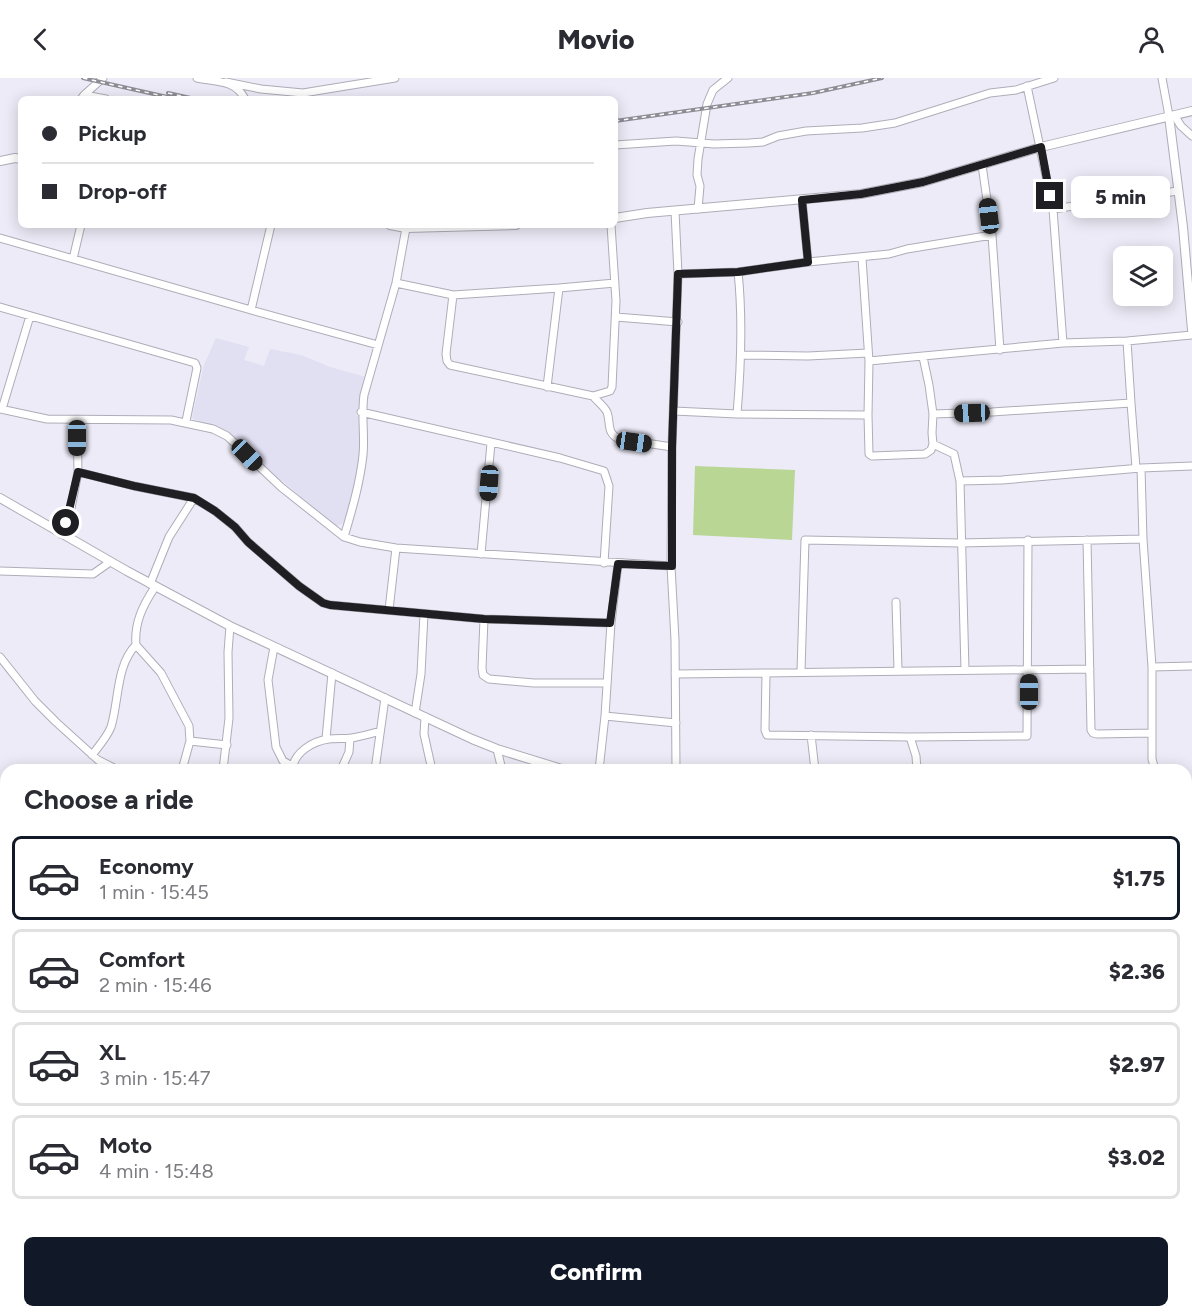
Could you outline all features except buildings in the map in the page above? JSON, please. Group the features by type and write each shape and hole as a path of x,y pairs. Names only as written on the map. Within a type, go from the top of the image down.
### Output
{"street":[{"path":"83,96 103,78"},
{"path":"197,78 303,93 395,78"},
{"path":"698,209 700,186 697,175 698,159 710,94 728,78"},
{"path":"618,145 676,141 730,144 763,142 785,135 895,123 990,93 1054,78"},
{"path":"1162,78 1171,116 1192,330"},
{"path":"226,82 243,96"},
{"path":"1027,86 1053,209 1063,343"},
{"path":"618,218 871,192 923,182 1041,147 1192,111"},
{"path":"1171,116 1192,136"},
{"path":"0,161 18,159"},
{"path":"982,165 992,235 1000,350"},
{"path":"1053,209 1178,191"},
{"path":"802,200 808,262"},
{"path":"675,211 678,322 672,447 672,566 676,764"},
{"path":"73,259 80,228"},
{"path":"251,310 270,228"},
{"path":"344,537 360,480 364,453 362,412 396,283 406,228"},
{"path":"453,295 446,354 450,365 593,396 610,390 616,317 615,259 611,228"},
{"path":"678,274 738,272 808,262 862,258 992,235"},
{"path":"0,238 378,345"},
{"path":"862,258 870,361 869,454 872,456 925,454 931,450 933,414 923,357"},
{"path":"737,414 741,355 741,299 738,272"},
{"path":"396,283 453,295 615,283"},
{"path":"547,387 559,288"},
{"path":"0,307 195,363 197,368 186,422"},
{"path":"30,316 1,409 47,419 114,418 186,422 213,429 227,436 281,487 344,537 367,543 396,548 672,566"},
{"path":"616,317 678,322"},
{"path":"870,361 1063,343 1192,336"},
{"path":"1127,341 1139,468 1152,667 1153,764"},
{"path":"741,355 808,356 868,353"},
{"path":"593,396 606,410 609,428 614,437 619,440 672,447"},
{"path":"933,414 1131,402"},
{"path":"674,411 868,415"},
{"path":"362,412 560,458 604,471 609,486 604,563"},
{"path":"61,534 69,519 78,472 76,420"},
{"path":"481,554 491,443"},
{"path":"933,444 954,454 960,481 965,670"},
{"path":"960,481 1192,466"},
{"path":"78,472 194,498 229,522 248,542 299,586 323,603 484,619 610,623"},
{"path":"0,498 110,562 230,626 497,749 546,764"},
{"path":"92,755 110,729 123,669 129,653 136,645 140,613 153,585 169,537 194,498"},
{"path":"801,671 805,540 960,543 1143,539"},
{"path":"766,674 765,733 769,735 1027,736 1028,540"},
{"path":"1087,540 1091,730 1093,733 1152,733"},
{"path":"389,609 396,548"},
{"path":"0,571 93,574 110,562"},
{"path":"600,764 605,716 610,623 618,564"},
{"path":"897,602 898,670"},
{"path":"415,712 424,614"},
{"path":"484,619 482,668 483,675 489,679 534,684 606,683"},
{"path":"224,764 229,718 230,626"},
{"path":"136,645 166,681 173,699 189,726 190,741 184,764"},
{"path":"274,647 268,680 276,747 283,761 288,764"},
{"path":"0,657 35,701 92,755 106,764"},
{"path":"1152,667 1192,666"},
{"path":"675,674 1090,669"},
{"path":"326,739 332,673"},
{"path":"376,764 385,698"},
{"path":"605,716 676,723"},
{"path":"425,717 424,734 431,764"},
{"path":"296,764 300,752 326,739 350,738 380,731"},
{"path":"811,735 814,764"},
{"path":"910,737 917,764"},
{"path":"344,764 349,752 350,738"},
{"path":"190,741 226,745"},
{"path":"497,749 501,764"}],"shaded area":[{"path":"216,338 249,347 244,360 264,366 270,349 301,355 330,367 366,377 356,416 361,416 359,472 346,521 336,527 285,483 255,464 225,432 192,418 204,365"}],"green space":[{"path":"695,466 795,470 792,540 693,535"}],"railway":[{"path":"83,78 163,96"},
{"path":"618,121 813,93 882,78"},
{"path":"168,93 182,96"}],"route":[{"path":"66,523 71,512 78,472 87,476 194,498 235,527 248,542 272,560 299,586 323,603 330,605 484,619 610,623 618,564 672,566 672,447 678,274 738,272 808,262 802,200 861,194 923,182 1041,147 1050,196"}]}
